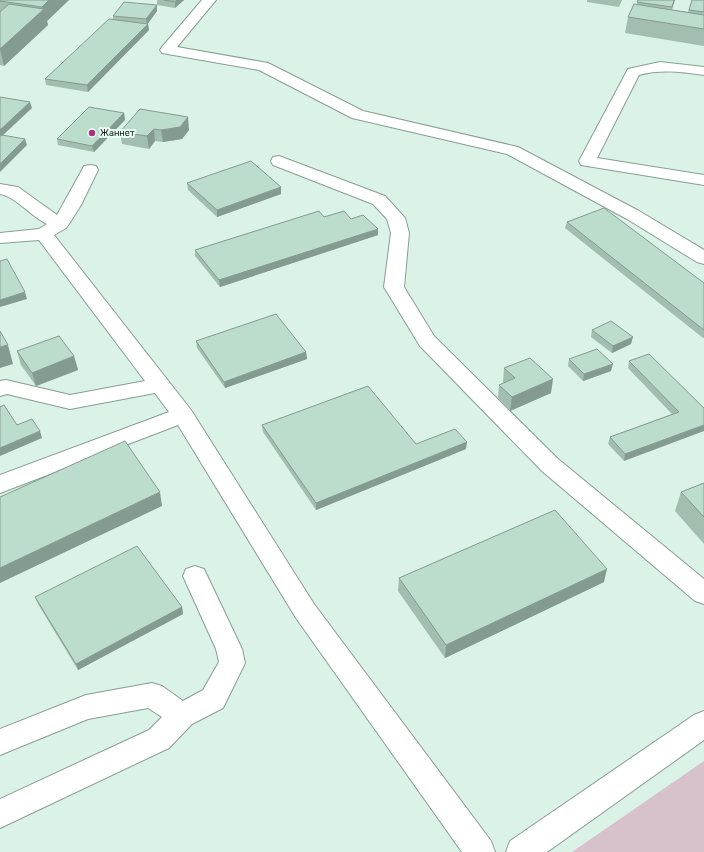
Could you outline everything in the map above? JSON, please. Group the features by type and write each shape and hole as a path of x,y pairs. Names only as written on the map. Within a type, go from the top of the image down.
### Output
{"lane":[{"path":"209,0 167,50 263,66 358,115 512,150 633,215 704,258"},
{"path":"704,71 671,65 647,67 633,72 587,161 704,180"},
{"path":"279,161 380,200 396,218 400,233 394,287 427,342 550,465 704,594"},
{"path":"0,238 52,229 72,205 90,170"},
{"path":"0,189 12,191 44,216 160,385 183,415 305,611 480,852"},
{"path":"0,389 6,387 70,402 160,385"},
{"path":"0,484 183,415"},
{"path":"0,814 158,739 182,715 213,699 232,663 229,649 195,576"},
{"path":"0,742 86,706 152,695 182,715"},
{"path":"521,852 704,724"}],"shaded area":[{"path":"704,761 704,852 572,852"}],"building":[{"path":"0,0 49,0 42,7"},
{"path":"164,0 177,0 175,2"},
{"path":"638,0 674,0 672,7 637,2"},
{"path":"692,0 704,0 704,12 689,10"},
{"path":"124,2 157,5 146,19 113,16"},
{"path":"9,4 44,9 0,49 0,12"},
{"path":"634,4 704,15 704,29 628,17"},
{"path":"109,19 148,24 87,85 45,79"},
{"path":"0,97 30,102 0,130"},
{"name":"Жаннет","path":"89,107 124,113 92,146 57,139"},
{"path":"140,109 188,117 180,127 161,130 154,129 147,136 120,132"},
{"path":"2,135 25,139 0,164 0,136"},
{"path":"251,161 281,187 217,210 187,183"},
{"path":"604,208 704,283 704,330 567,222"},
{"path":"319,211 324,217 344,211 351,219 363,215 378,229 219,280 195,250"},
{"path":"7,259 25,292 0,300 0,261"},
{"path":"276,314 306,352 224,382 196,341"},
{"path":"611,321 633,337 613,346 592,330"},
{"path":"0,331 8,345 0,347"},
{"path":"59,336 74,356 32,373 17,351"},
{"path":"597,349 613,364 584,374 569,359"},
{"path":"649,354 704,408 704,425 625,454 610,437 679,412 629,361"},
{"path":"530,358 553,379 512,397 499,385 515,378 504,368"},
{"path":"368,386 416,444 455,429 467,442 316,503 262,425"},
{"path":"4,405 17,425 32,419 40,431 0,448 0,407"},
{"path":"125,441 160,492 0,568 0,497"},
{"path":"704,483 704,517 681,492"},
{"path":"555,510 607,569 446,645 399,578"},
{"path":"137,546 182,607 76,664 35,597"}],"place":[{"name":"Жаннет","path":"92,133"}]}
